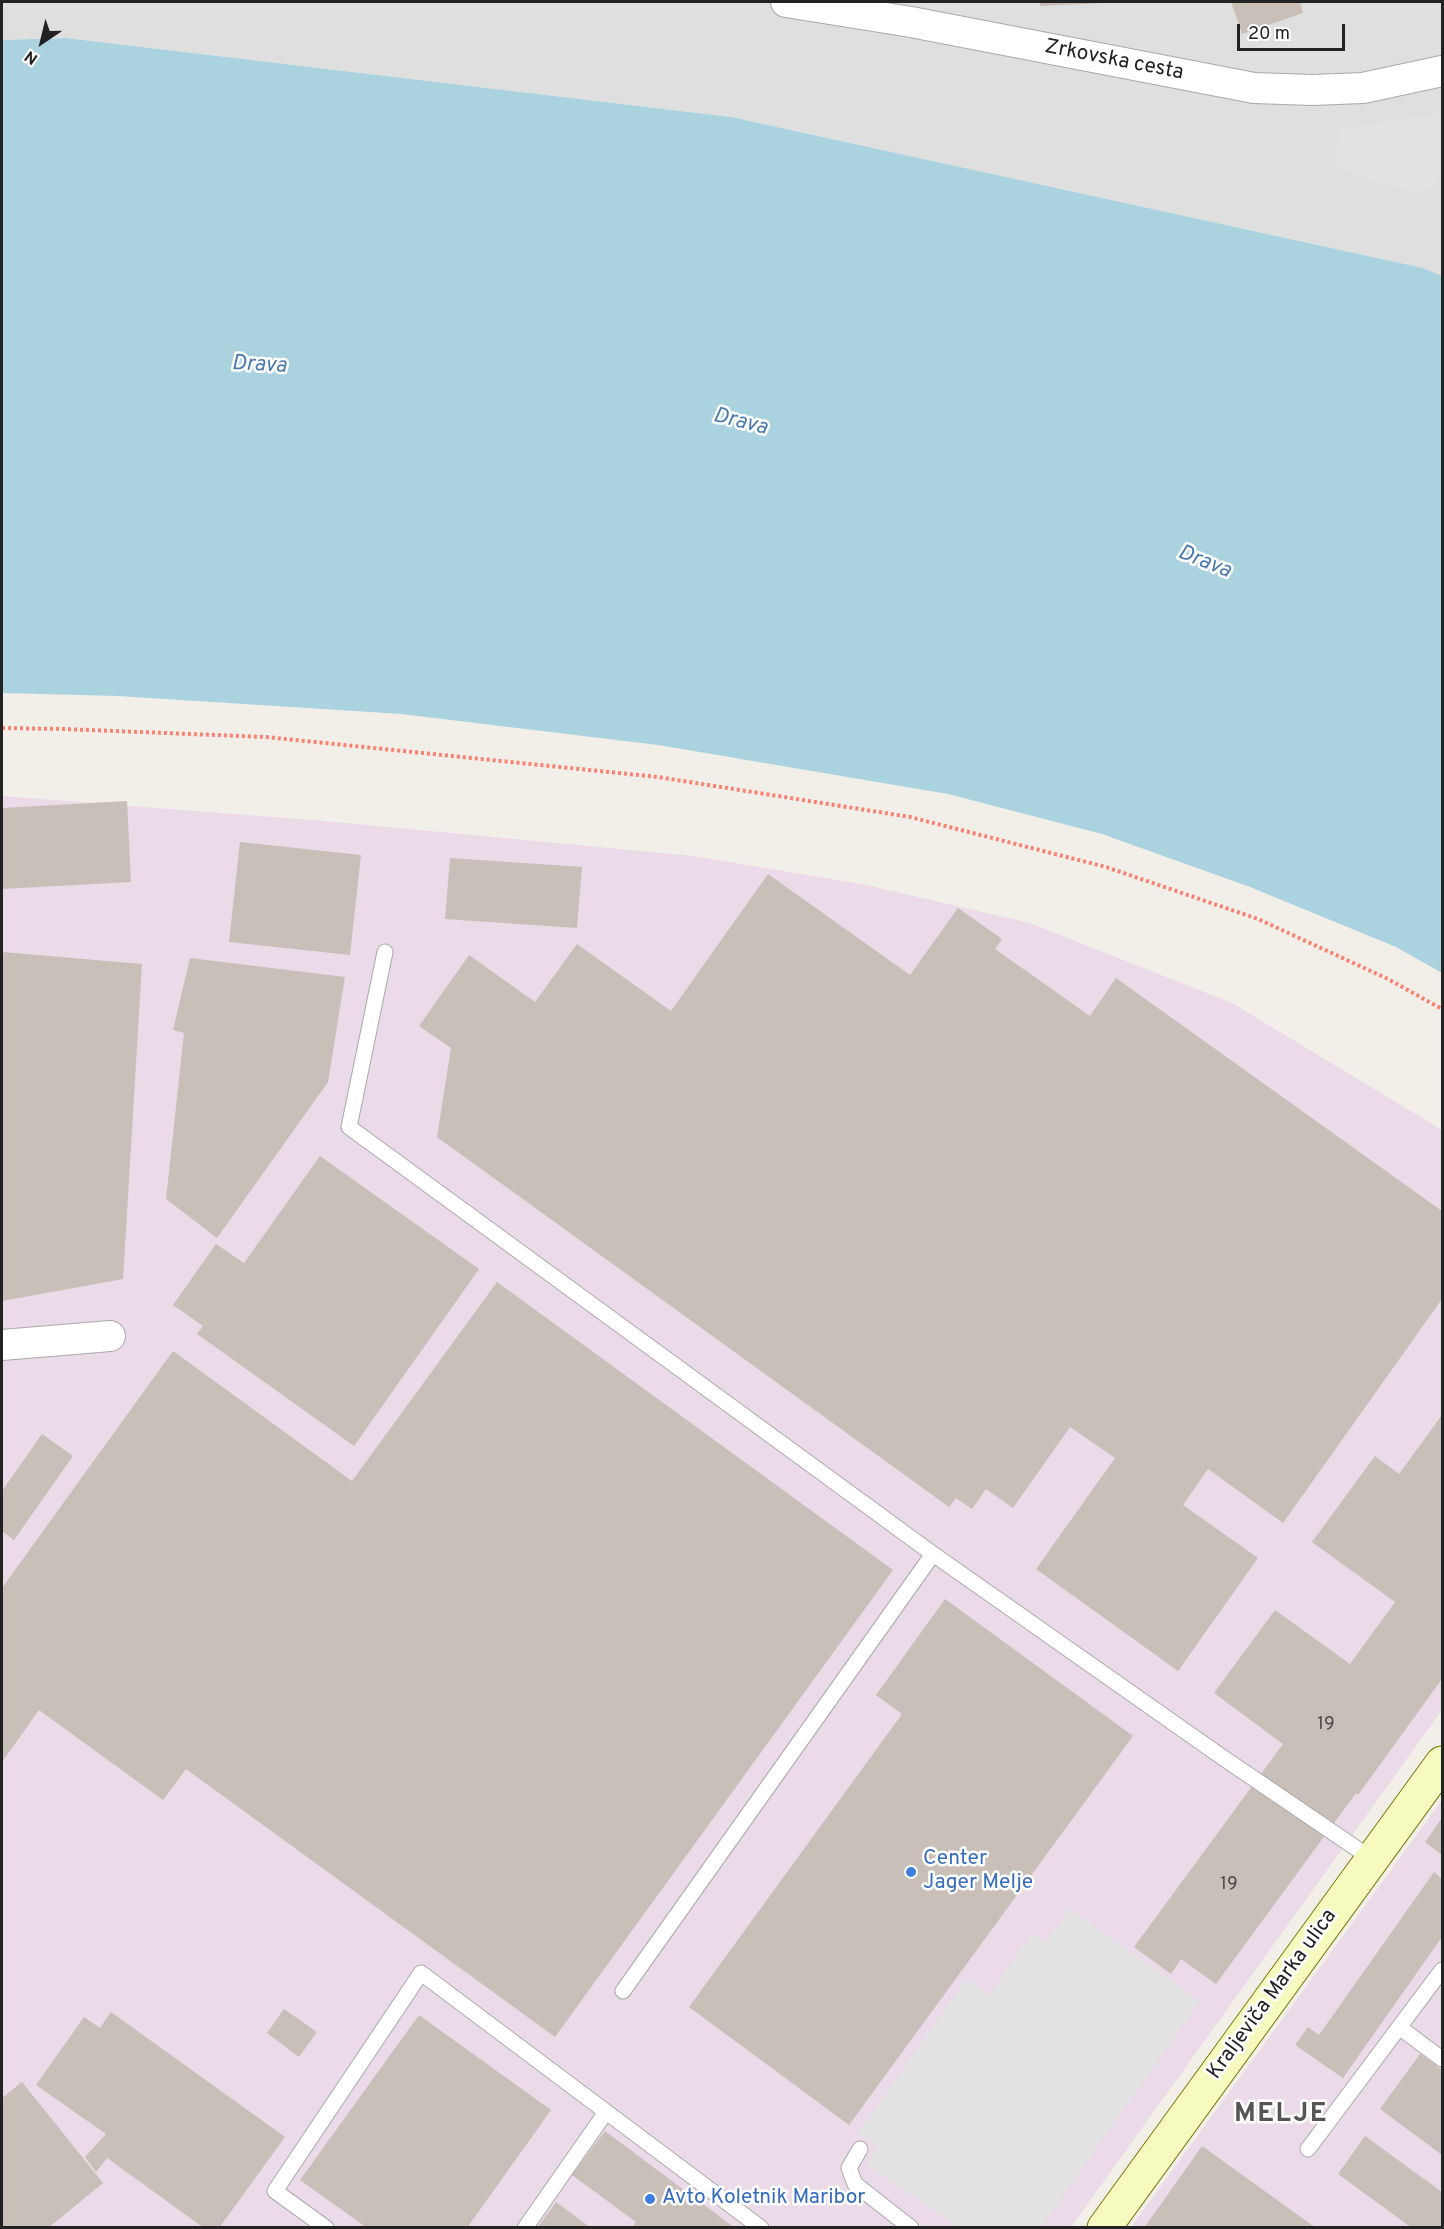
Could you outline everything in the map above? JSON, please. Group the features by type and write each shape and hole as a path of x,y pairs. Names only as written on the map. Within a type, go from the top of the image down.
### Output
{"street":[{"name":"Zrkovska cesta","path":"786,2 908,12 1254,88 1312,90 1363,88 1443,71"},
{"path":"2,1345 110,1336"},
{"name":"Kraljeviča Marka ulica","path":"1104,2228 1443,1763"}],"lane":[{"path":"385,952 349,1126 933,1554 1222,1757 1372,1859"},
{"path":"623,1991 933,1554"},
{"path":"1308,2149 1443,1970"},
{"path":"327,2228 275,2191 421,1973 761,2228"},
{"path":"1399,2027 1443,2059"},
{"path":"525,2228 606,2112"},
{"path":"860,2149 849,2168 855,2184 911,2228"}],"path":[{"path":"2,728 266,737 658,777 910,817 1106,867 1258,919 1388,979 1443,1009"}],"shaded area":[{"path":"2,2 1442,2 1442,276 1423,268 731,117 66,38 2,40"},
{"path":"1441,113 1442,178 1419,194 1337,169 1338,130"},
{"path":"2,796 325,821 694,856 862,884 1030,923 1232,1003 1442,1130 1442,1710 1071,2227 2,2227"},
{"path":"1442,1800 1442,2227 1131,2227"},
{"path":"1070,1909 1200,2001 1041,2227 957,2227 867,2164 878,2148 858,2133 966,1979 989,1995 1032,1933 1046,1942"}],"water":[{"name":"Drava","path":"66,38 731,117 1423,268 1442,276 1442,973 1396,947 1250,887 1102,834 948,794 658,745 401,714 118,696 2,693 2,40"}],"building":[{"path":"1040,2 1105,2 1105,3 1040,6"},
{"path":"1231,2 1300,2 1303,13 1242,34"},
{"path":"127,801 131,882 2,889 2,808"},
{"path":"240,842 361,855 350,955 229,942"},
{"path":"450,858 582,867 577,928 445,919"},
{"path":"768,874 910,975 958,908 1002,939 995,949 1090,1016 1116,978 1442,1211 1442,1299 1283,1523 1208,1469 1183,1505 1258,1558 1178,1671 1036,1569 1115,1458 1070,1427 1013,1508 986,1489 972,1509 956,1498 949,1507 437,1137 451,1048 419,1026 469,955 535,1002 577,944 671,1011"},
{"path":"2,952 142,964 123,1279 2,1301"},
{"path":"190,958 345,977 328,1082 217,1238 166,1199 184,1033 173,1030"},
{"path":"320,1156 479,1269 354,1446 197,1334 203,1326 173,1305 216,1244 244,1263"},
{"path":"497,1282 893,1570 555,2037 186,1769 163,1800 39,1710 2,1762 2,1588 173,1351 352,1481"},
{"path":"1442,1415 1442,1679 1216,1984 1181,1959 1171,1974 1134,1947 1283,1744 1214,1693 1275,1610 1350,1664 1395,1602 1312,1542 1375,1456 1399,1474"},
{"path":"42,1434 73,1456 14,1540 2,1531 2,1491"},
{"name":"Center Jager Melje","path":"945,1599 1133,1736 849,2125 689,2007 902,1714 876,1695"},
{"path":"1442,1818 1442,1855 1425,1842"},
{"path":"1434,1872 1442,1879 1442,1937 1343,2078 1295,2045 1308,2027 1319,2035"},
{"path":"284,2009 317,2032 299,2057 267,2033"},
{"path":"111,2012 285,2137 219,2228 204,2228 107,2158 96,2172 85,2157 106,2134 36,2085 84,2017 100,2028"},
{"path":"419,2015 551,2110 467,2228 367,2228 300,2180"},
{"path":"1420,2054 1442,2070 1442,2155 1380,2109"},
{"path":"22,2082 103,2183 48,2228 2,2228 2,2098"},
{"name":"Avto Koletnik Maribor","path":"605,2131 735,2228 632,2228 636,2222 572,2175"},
{"path":"1365,2136 1442,2192 1442,2228 1412,2228 1338,2174"},
{"path":"1202,2146 1316,2228 1144,2228"},
{"path":"556,2202 591,2228 537,2228"}],"place":[{"name":"Center Jager Melje","path":"911,1872"},
{"name":"Avto Koletnik Maribor","path":"650,2199"}],"district":[{"name":"MELJE","path":"1281,2116"}]}
